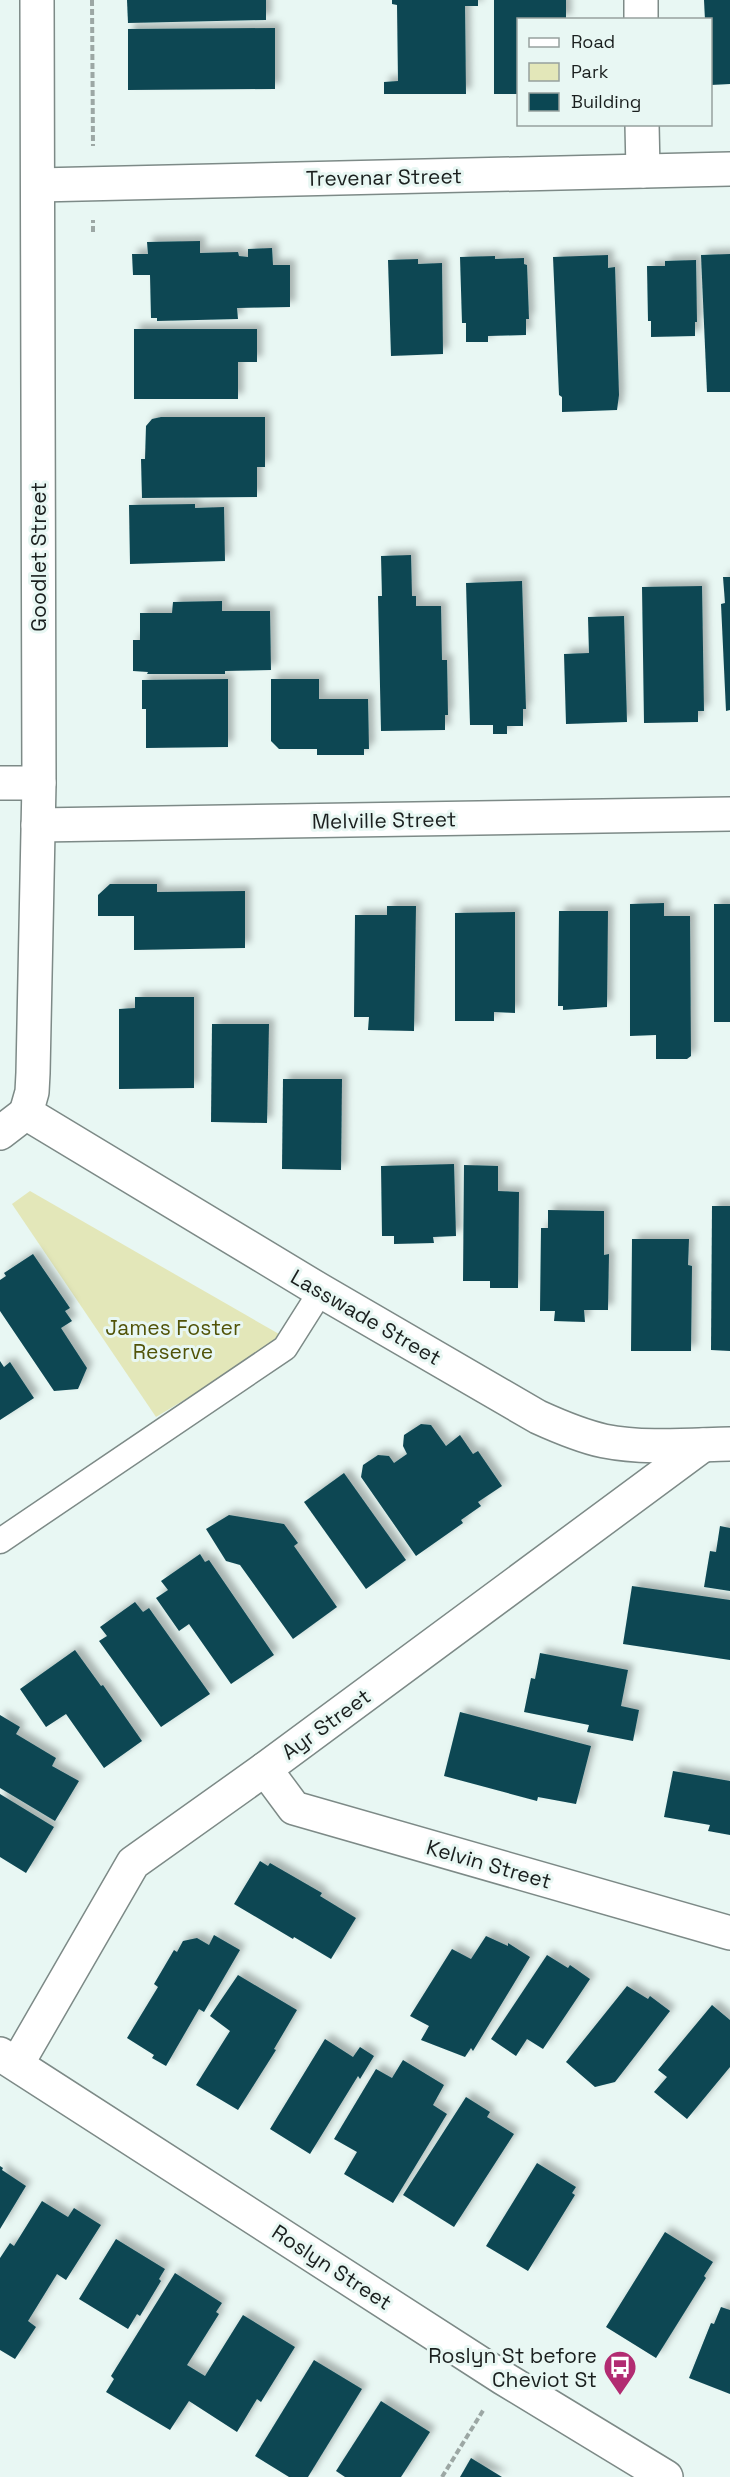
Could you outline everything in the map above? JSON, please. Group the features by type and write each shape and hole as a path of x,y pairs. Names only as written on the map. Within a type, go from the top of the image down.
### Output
{"street":[{"name":"Goodlet Street","path":"26,1113 32,1092 33,1073 39,783 37,0"},
{"path":"640,0 641,18"},
{"path":"642,126 643,171"},
{"name":"Trevenar Street","path":"38,184 730,169"},
{"path":"0,783 39,783"},
{"name":"Melville Street","path":"38,825 93,826 730,814"},
{"path":"0,1134 26,1113"},
{"name":"Lasswade Street","path":"26,1113 321,1291 538,1417 569,1431 616,1442 646,1445 717,1444"},
{"name":"Ayr Street","path":"9,2059 133,1863 717,1444"},
{"name":"Kelvin Street","path":"265,1769 294,1808 730,1933"},
{"name":"Roslyn Street","path":"9,2059 503,2378 666,2477"}],"lane":[{"path":"0,1541 285,1348 321,1291"}],"path":[{"path":"92,0 93,232"},
{"path":"442,2477 503,2378"}],"green space":[{"name":"James Foster Reserve","path":"30,1191 279,1334 272,1347 156,1417 12,1204"}],"building":[{"path":"127,0 266,0 266,20 128,23"},
{"path":"392,0 478,0 478,6 465,6 466,94 384,94 384,82 398,81 397,5 392,4"},
{"path":"494,0 566,0 566,18 517,18 517,94 494,94"},
{"path":"704,0 730,0 730,84 712,85 712,18 705,18"},
{"path":"275,28 275,89 128,90 128,29"},
{"path":"200,241 200,253 238,252 239,256 248,257 248,249 272,248 273,265 290,265 290,307 237,308 238,319 157,321 157,318 151,318 150,275 133,275 132,254 148,254 147,242"},
{"path":"730,254 730,392 707,392 701,255"},
{"path":"608,255 608,268 615,267 619,395 617,410 562,412 562,397 559,395 553,257"},
{"path":"495,256 495,259 524,258 524,264 527,265 529,319 526,319 526,335 488,336 488,342 466,342 466,323 462,323 460,257"},
{"path":"418,259 418,264 442,263 443,354 391,356 388,260"},
{"path":"696,260 697,322 695,322 695,336 651,337 651,321 648,321 647,266 665,266 665,261"},
{"path":"134,329 257,329 257,362 238,362 238,399 134,399"},
{"path":"161,417 265,417 265,467 257,467 257,497 142,498 141,459 145,459 146,426 152,419"},
{"path":"195,504 195,508 224,507 225,561 130,564 129,505"},
{"path":"411,555 412,596 416,596 416,606 441,606 442,660 447,660 448,715 445,715 445,730 381,731 378,596 382,596 381,556"},
{"path":"723,577 730,577 730,710 726,711 721,604 725,603"},
{"path":"522,581 526,709 523,709 523,726 507,726 507,734 493,734 493,725 470,725 466,583"},
{"path":"702,586 704,711 698,711 698,722 644,723 642,587"},
{"path":"222,601 222,611 270,611 271,670 225,671 225,674 147,674 148,672 133,671 133,640 140,640 140,613 172,613 173,602"},
{"path":"624,616 627,722 566,724 564,654 589,653 588,617"},
{"path":"228,679 228,747 146,748 146,709 142,709 142,680"},
{"path":"271,679 319,679 319,699 368,699 369,749 364,749 364,755 317,755 317,749 279,749 271,741"},
{"path":"110,884 157,884 157,892 245,891 245,948 134,950 134,916 98,916 98,895"},
{"path":"664,903 664,916 690,916 691,1056 687,1059 656,1059 656,1035 630,1036 630,904"},
{"path":"714,904 730,904 730,1022 714,1022"},
{"path":"387,906 416,906 414,1031 368,1030 369,1017 354,1017 355,915 387,915"},
{"path":"559,911 608,911 607,1007 563,1010 563,1006 558,1006"},
{"path":"515,912 515,1013 494,1012 494,1021 455,1021 455,913"},
{"path":"135,997 194,997 194,1088 119,1089 119,1009 135,1008"},
{"path":"212,1024 269,1024 267,1123 211,1122"},
{"path":"283,1079 342,1079 341,1170 282,1169"},
{"path":"454,1164 456,1236 433,1237 434,1243 394,1244 394,1236 382,1236 381,1166"},
{"path":"464,1165 498,1166 498,1191 519,1192 518,1288 490,1288 490,1281 463,1281"},
{"path":"712,1206 730,1206 730,1351 711,1350"},
{"path":"548,1210 604,1211 604,1255 609,1254 608,1310 584,1310 585,1322 554,1321 555,1311 540,1311 541,1228 548,1228"},
{"path":"632,1239 689,1239 688,1265 692,1266 691,1351 631,1351"},
{"path":"33,1254 70,1308 65,1311 72,1321 61,1328 87,1368 78,1389 54,1391 0,1311 0,1280 6,1276 4,1273"},
{"path":"0,1361 4,1367 10,1362 34,1398 0,1420"},
{"path":"421,1424 431,1425 446,1446 460,1435 473,1454 478,1451 502,1486 478,1502 481,1506 461,1520 463,1523 416,1556 361,1477 363,1465 378,1455 389,1456 394,1463 407,1454 403,1446 404,1435"},
{"path":"344,1473 406,1560 366,1589 304,1502"},
{"path":"229,1515 284,1524 298,1543 294,1546 337,1607 293,1639 240,1565 226,1561 206,1529"},
{"path":"720,1526 730,1528 730,1591 704,1587 710,1551 716,1552"},
{"path":"200,1554 205,1562 209,1560 274,1655 231,1684 189,1624 179,1631 156,1598 168,1590 161,1581"},
{"path":"632,1586 730,1600 730,1660 623,1644"},
{"path":"135,1602 143,1612 149,1608 210,1694 161,1727 99,1641 107,1636 100,1627"},
{"path":"75,1650 142,1741 104,1768 66,1714 46,1727 20,1689"},
{"path":"540,1653 628,1670 621,1706 639,1710 633,1741 587,1732 589,1725 524,1712 531,1678 535,1679"},
{"path":"460,1712 591,1746 576,1804 538,1797 537,1801 444,1776"},
{"path":"0,1715 20,1727 16,1734 56,1758 52,1766 79,1781 55,1821 0,1788"},
{"path":"673,1771 730,1781 730,1835 708,1831 710,1825 664,1817"},
{"path":"0,1794 54,1827 26,1873 0,1857"},
{"path":"260,1861 268,1866 270,1863 322,1893 320,1896 356,1918 331,1959 234,1904"},
{"path":"214,1935 240,1950 204,2012 199,2009 166,2066 152,2058 154,2055 127,2038 158,1987 154,1984 174,1950 177,1952 183,1941 197,1938 209,1945"},
{"path":"486,1936 508,1946 508,1943 530,1957 473,2051 471,2048 465,2057 421,2040 429,2026 410,2016 452,1949 471,1959"},
{"path":"547,1955 568,1968 570,1965 590,1979 543,2049 527,2039 516,2056 491,2039"},
{"path":"238,1975 297,2010 274,2049 276,2050 238,2110 196,2085 230,2031 210,2016"},
{"path":"627,1986 648,1999 650,1996 670,2011 615,2082 595,2087 566,2062"},
{"path":"712,2005 730,2020 730,2067 687,2119 654,2092 667,2077 658,2070"},
{"path":"325,2039 353,2057 360,2047 374,2056 360,2079 358,2076 310,2154 270,2129"},
{"path":"403,2060 444,2085 433,2105 447,2114 393,2203 344,2174 357,2152 334,2139 376,2069 392,2078"},
{"path":"466,2097 490,2112 487,2117 514,2134 454,2227 403,2195"},
{"path":"537,2163 576,2187 572,2193 575,2195 528,2271 486,2246"},
{"path":"0,2166 2,2170 26,2186 0,2229"},
{"path":"42,2201 68,2217 74,2208 101,2225 66,2280 57,2274 28,2321 36,2327 15,2359 0,2350 0,2258 10,2243 14,2246"},
{"path":"665,2232 713,2262 704,2276 706,2278 656,2358 606,2327"},
{"path":"116,2239 165,2269 159,2279 161,2281 140,2316 137,2314 128,2329 79,2299"},
{"path":"175,2273 222,2303 216,2312 219,2314 187,2365 205,2376 243,2315 295,2347 261,2402 257,2399 237,2432 189,2401 170,2430 106,2392 114,2379 111,2376"},
{"path":"721,2307 730,2310 730,2394 689,2378 711,2323 714,2324"},
{"path":"314,2360 362,2389 308,2477 289,2477 255,2456"},
{"path":"381,2401 430,2432 401,2477 345,2477 336,2471"},
{"path":"471,2458 502,2477 460,2477"}],"place":[{"name":"Roslyn St before Cheviot St","path":"620,2396"}]}
